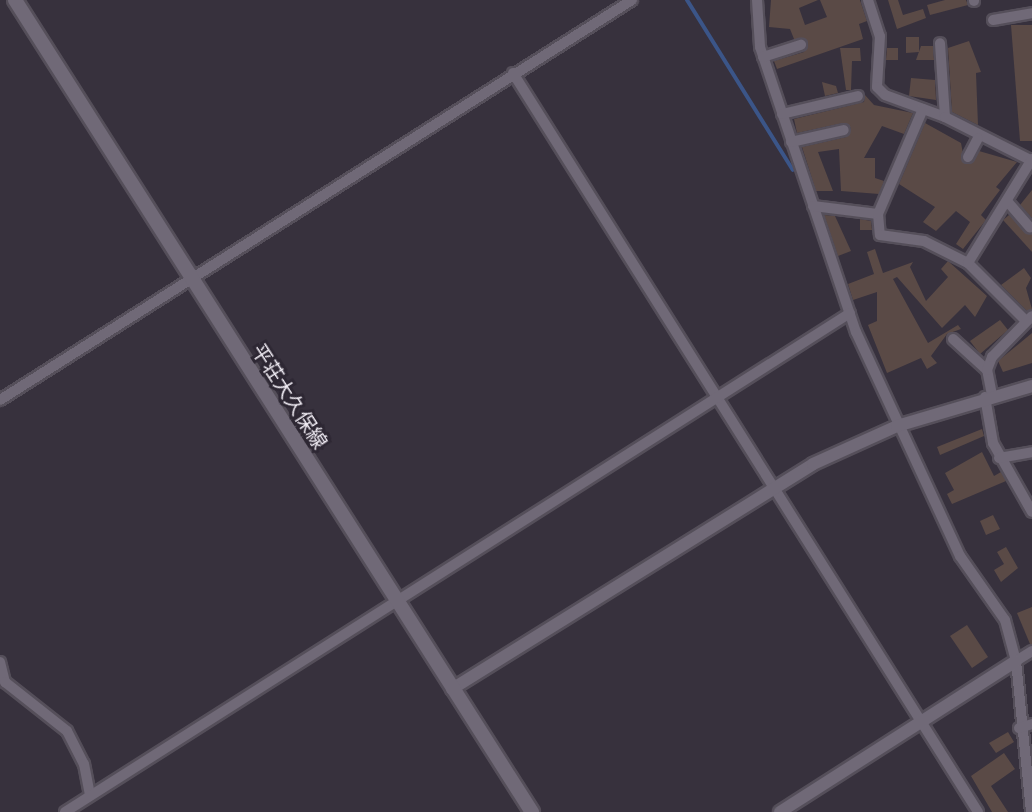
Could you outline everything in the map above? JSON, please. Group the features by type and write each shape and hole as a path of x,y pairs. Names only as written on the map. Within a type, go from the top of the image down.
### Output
{"main road":[{"name":"平荘大久保線","path":"15,0 532,812"}],"street":[{"path":"0,400 513,73 632,0"},
{"path":"757,0 763,57 850,313 897,426 960,556 1005,620 1016,661 1019,728 1031,812"},
{"path":"868,0 880,36 877,87 885,95 945,117 978,138 1000,142 1031,159 968,263"},
{"path":"993,20 1032,13"},
{"path":"940,43 945,117"},
{"path":"763,57 801,45"},
{"path":"513,73 776,486 978,812"},
{"path":"782,114 858,96"},
{"path":"923,109 878,214 880,236 924,241 968,263 1028,318 987,370 988,396 999,458 1032,511"},
{"path":"791,142 844,130"},
{"path":"968,157 978,138"},
{"path":"1007,201 1030,227"},
{"path":"813,206 878,214"},
{"path":"64,812 77,808 90,795 397,598 850,313"},
{"path":"953,339 987,370"},
{"path":"452,689 776,486 897,426 988,396 1032,386"},
{"path":"999,458 1032,452"},
{"path":"780,812 1032,651"},
{"path":"0,662 2,675 29,706 67,731 84,764 90,795"},
{"path":"1019,728 1032,724"}],"building":[{"path":"771,0 818,0 799,8 805,25 827,17 820,0 860,0 867,21 859,24 863,39 777,69 774,61 804,52 808,43 794,39 790,29 769,27"},
{"path":"888,0 898,0 903,15 923,9 926,18 897,29"},
{"path":"945,0 966,0 968,5 930,15 927,5"},
{"path":"1011,25 1032,25 1032,141 1020,141"},
{"path":"906,37 919,37 919,52 906,53"},
{"path":"969,41 981,72 976,73 978,125 952,112 948,48"},
{"path":"921,46 933,46 934,60 916,60"},
{"path":"840,48 860,48 861,61 852,61 851,90 846,90"},
{"path":"887,48 898,48 898,60 886,60"},
{"path":"911,78 935,80 936,100 909,96"},
{"path":"822,82 836,86 838,93 825,96"},
{"path":"865,95 874,105 913,113 904,134 882,126 864,158 875,158 875,178 884,181 879,194 841,191 839,149 818,152 833,191 816,191 802,147 846,137 851,128 843,123 797,133 794,119 864,102"},
{"path":"925,123 961,143 965,164 979,151 1017,162 996,187 1000,190 981,215 986,220 963,249 956,244 970,222 956,211 936,231 923,222 935,207 899,184"},
{"path":"1032,190 1032,218 1020,205"},
{"path":"824,215 835,216 851,251 838,256"},
{"path":"1009,215 1032,234 1032,252 1003,220"},
{"path":"860,219 871,221 872,230 860,230"},
{"path":"875,249 883,273 913,262 910,267 926,301 948,277 941,269 948,261 987,296 975,317 965,305 942,328 897,277 893,279 928,343 958,325 961,329 947,334 931,356 937,363 927,369 921,358 887,373 868,325 877,321 877,292 853,300 848,284 874,274 867,252"},
{"path":"1024,268 1031,278 1026,288 1032,309 1027,311 1001,285"},
{"path":"1000,320 1008,330 980,354 970,341"},
{"path":"1032,333 1032,363 1003,372 998,361"},
{"path":"982,429 984,436 940,455 937,447"},
{"path":"982,452 994,476 1001,472 1006,481 952,504 947,494 954,490 945,473"},
{"path":"993,515 1000,529 986,535 980,521"},
{"path":"1006,547 1018,568 1001,582 994,570 1004,564 997,552"},
{"path":"1032,607 1032,644 1030,644 1017,613"},
{"path":"967,625 988,657 972,668 950,636"},
{"path":"1008,732 1014,742 996,753 989,743"},
{"path":"1004,753 1015,769 991,786 1008,812 992,812 971,776"}],"waterway":[{"path":"687,0 793,170"}]}
